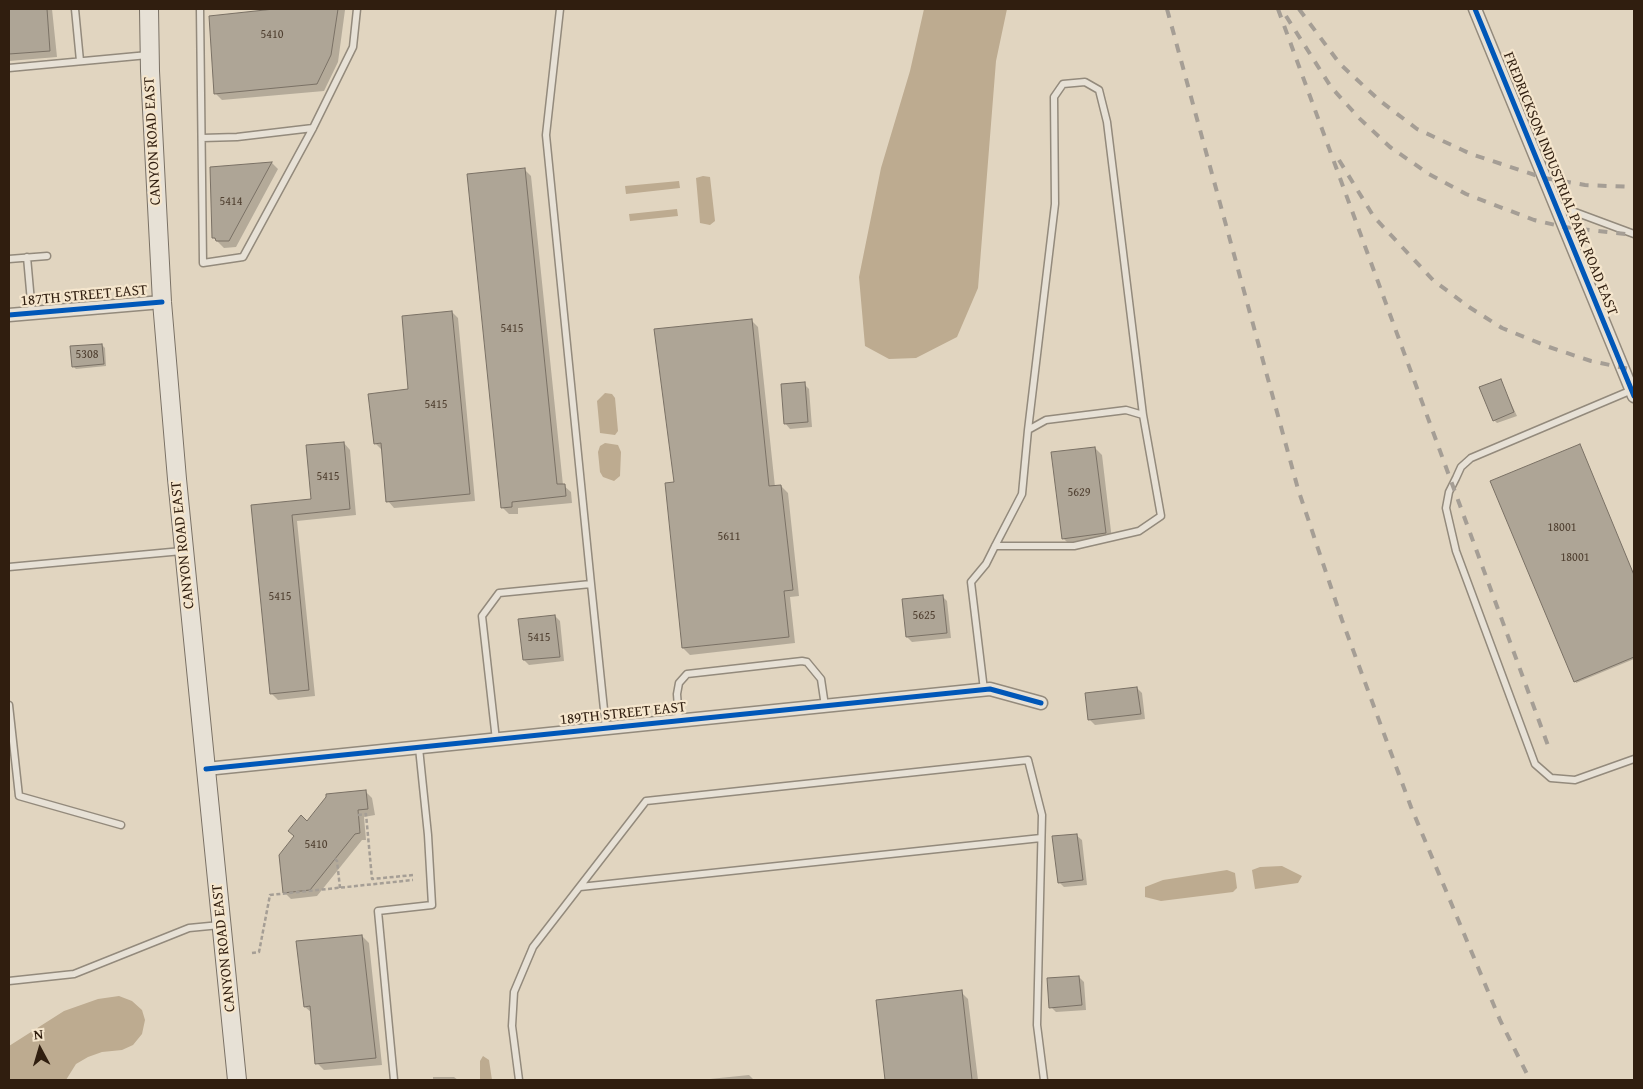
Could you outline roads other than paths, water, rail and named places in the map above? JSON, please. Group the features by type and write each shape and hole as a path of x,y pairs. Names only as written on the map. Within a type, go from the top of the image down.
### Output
{"main road":[{"name":"CANYON ROAD EAST","path":"149,9 149,54 162,302 184,550 237,1080"}],"street":[{"name":"FREDRICKSON INDUSTRIAL PARK ROAD EAST","path":"1475,9 1633,393"},
{"name":"187TH STREET EAST","path":"9,315 162,302"},
{"name":"189TH STREET EAST","path":"206,769 984,690 1041,703"}],"lane":[{"path":"76,9 80,61"},
{"path":"200,9 203,263 244,257 313,128 353,47 357,9"},
{"path":"560,9 546,135 606,728"},
{"path":"9,68 149,54"},
{"path":"984,690 971,582 986,564 995,546 1022,494 1055,204 1054,97 1063,84 1085,82 1099,90 1107,122 1143,414 1161,516 1139,531 1074,546 995,546"},
{"path":"202,138 237,137 313,128"},
{"path":"1555,205 1634,234"},
{"path":"9,259 47,256"},
{"path":"28,257 32,313"},
{"path":"1633,393 1471,458 1461,467 1449,492 1446,508 1456,551 1535,764 1551,778 1575,780 1634,758"},
{"path":"1028,430 1046,420 1126,410 1143,414"},
{"path":"9,566 184,550"},
{"path":"496,740 482,616 499,593 591,584"},
{"path":"678,721 677,694 679,683 687,674 802,661 807,662 822,679 825,706"},
{"path":"9,705 19,796 121,825"},
{"path":"394,1080 378,911 432,905 428,835 419,748"},
{"path":"519,1080 512,1026 514,992 533,947 646,801 1028,760 1042,815 1037,1025 1044,1080"},
{"path":"580,887 1041,838"},
{"path":"9,981 74,974 189,928 222,925"}],"railway":[{"path":"1167,9 1298,489 1342,620 1411,807 1500,1020 1530,1080"},
{"path":"1278,9 1550,751"},
{"path":"1299,9 1340,64 1379,100 1417,129 1471,154 1544,178 1585,185 1634,187"},
{"path":"1286,16 1331,87 1359,118 1390,147 1429,174 1466,194 1534,220 1564,227 1634,235"},
{"path":"1339,160 1374,217 1433,280 1469,307 1502,328 1549,347 1591,361 1634,370"}]}
